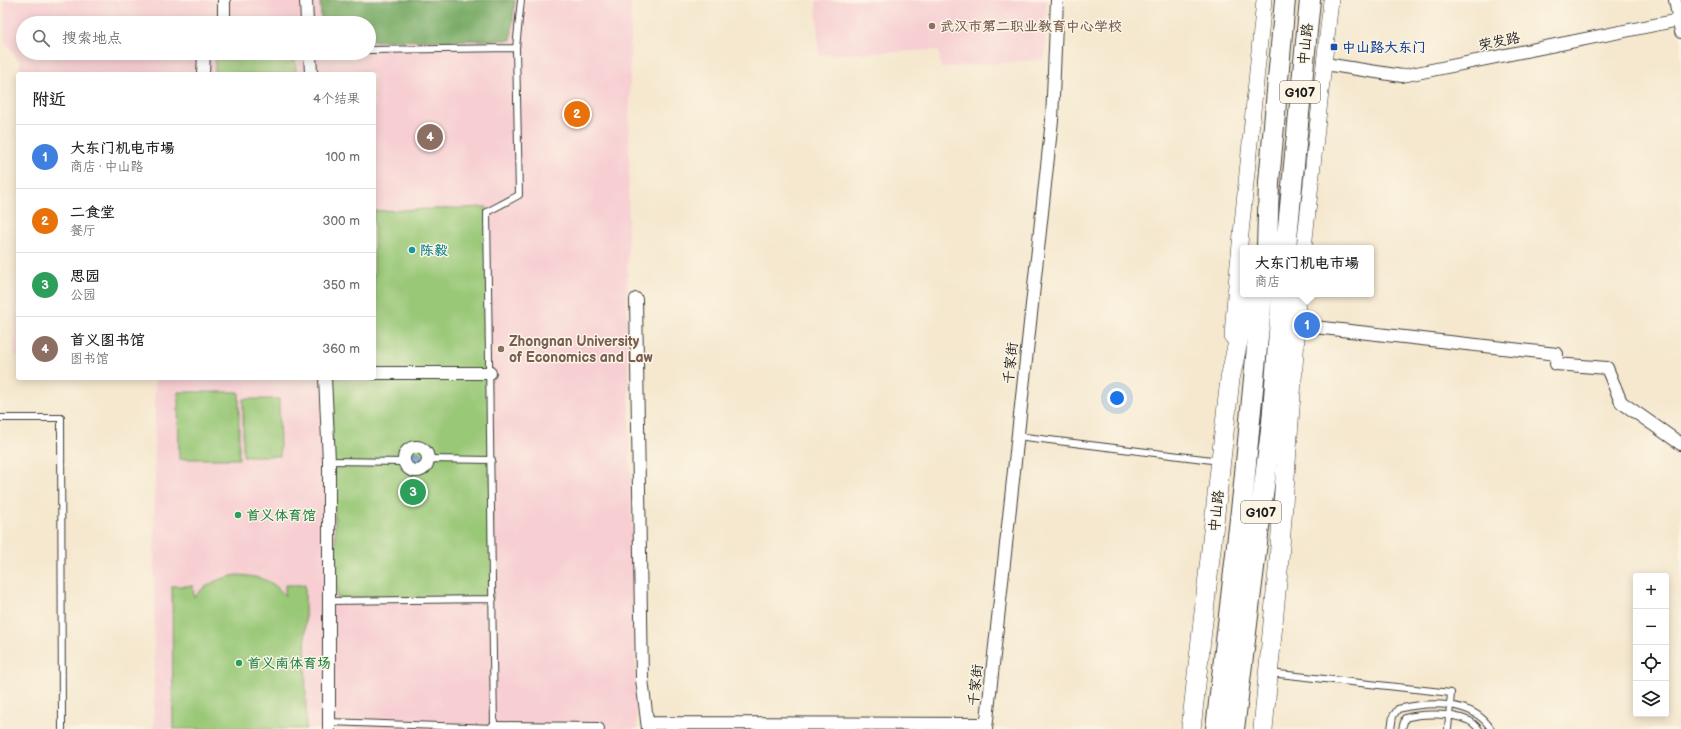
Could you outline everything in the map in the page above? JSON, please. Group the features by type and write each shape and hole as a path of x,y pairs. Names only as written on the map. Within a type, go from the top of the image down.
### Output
{"highway":[{"name":"中山路","path":"1267,245 1269,182 1285,0"},
{"name":"中山路","path":"1286,245 1310,0"},
{"name":"中山路","path":"1216,729 1244,484 1262,297"},
{"name":"G107","path":"1234,729 1272,422 1282,297"}],"main road":[{"name":"中山路","path":"1258,245 1269,182"},
{"name":"中山路","path":"1291,184 1293,245"},
{"name":"中山路","path":"1191,729 1230,379 1247,297"},
{"path":"1264,729 1279,560 1296,325 1295,297"}],"street":[{"path":"224,0 224,16"},
{"path":"306,0 307,16"},
{"name":"千家街","path":"986,726 1052,120 1057,0"},
{"path":"1230,379 1235,295 1264,0"},
{"path":"1304,245 1331,0"},
{"path":"1675,0 1680,26"},
{"name":"荣发路","path":"1325,64 1402,76 1680,26"},
{"path":"203,72 204,60"},
{"path":"310,60 311,72"},
{"path":"1299,297 1296,325 1557,354 1556,364 1607,368 1622,402 1681,444"},
{"path":"636,299 642,679 648,726 986,726"},
{"path":"376,373 490,373"},
{"path":"325,380 329,461 329,726"},
{"path":"415,447 422,449 428,455 428,459 426,466 419,471 410,470 404,462 405,454 411,448 415,447"},
{"path":"494,728 598,729"}],"lane":[{"path":"329,726 494,728 488,212 519,195 516,48 522,0"},
{"path":"376,50 516,48"},
{"path":"0,418 61,418 62,729"},
{"path":"1017,436 1222,461"},
{"path":"428,459 492,460"},
{"path":"329,461 404,462"},
{"path":"329,601 493,599"},
{"path":"1269,673 1451,693 1448,729"},
{"path":"1391,729 1393,716 1398,708 1429,704 1461,708 1480,716 1491,729"},
{"path":"1402,729 1406,718 1413,716 1449,716 1467,720 1479,729"}],"shaded area":[{"name":"Zhongnan University of Economics and Law","path":"4,0 631,0 627,320 637,729 154,729 155,380 376,380 376,72 20,72 20,62 18,60 376,60 376,16 16,16 16,57 5,42"},
{"name":"武汉市第二职业教育中心学校","path":"1047,0 1045,59 941,68 939,50 819,55 816,1"},
{"path":"16,312 16,356 15,356"}],"green space":[{"path":"320,0 515,0 511,40 376,41 376,16 321,16"},
{"path":"215,60 295,60 296,72 215,72"},
{"path":"487,207 493,599 337,598 331,380 376,380 376,211"},
{"path":"178,392 239,392 239,459 179,459"},
{"path":"243,399 279,399 280,456 243,456"},
{"name":"首义南体育场","path":"237,575 251,576 270,582 285,596 285,585 305,585 306,729 173,729 172,586 193,586 194,597 203,588 213,582"}],"water":[{"path":"416,452 423,457 424,460 419,467 416,468 409,463 408,460 413,453"}],"place":[{"name":"武汉市第二职业教育中心学校","path":"932,26"},
{"name":"中山路大东门","path":"1334,47"},
{"name":"二食堂","path":"577,114"},
{"name":"首义图书馆","path":"430,137"},
{"name":"陈毅","path":"412,250"},
{"name":"大东门机电市場","path":"1307,325"},
{"name":"Zhongnan University of Economics and Law","path":"501,349"},
{"name":"思园","path":"413,492"},
{"name":"首义体育馆","path":"238,515"},
{"name":"首义南体育场","path":"239,663"}]}
